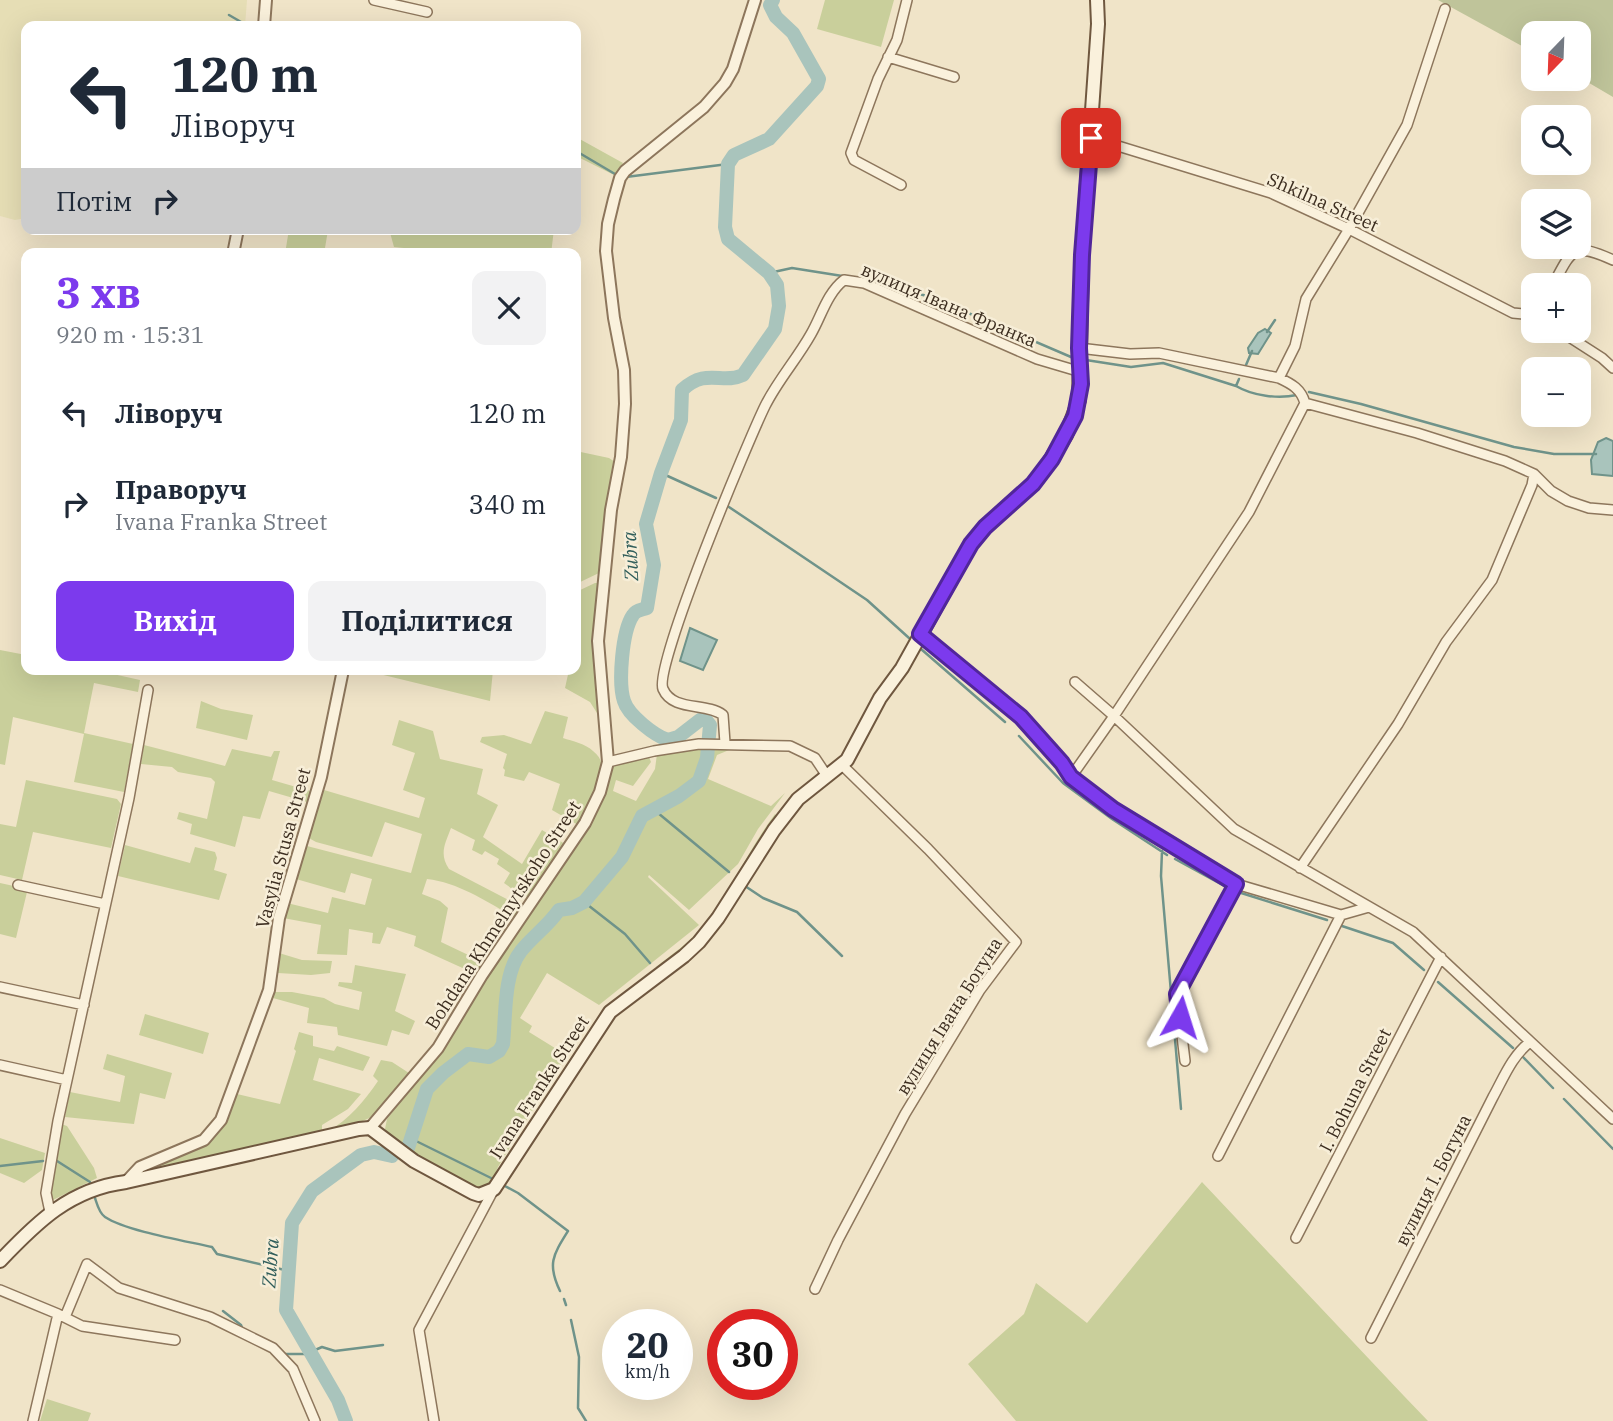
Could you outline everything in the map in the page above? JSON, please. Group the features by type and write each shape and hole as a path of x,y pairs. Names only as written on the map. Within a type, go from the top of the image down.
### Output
{"main road":[{"name":"Ivana Franka Street","path":"494,1189 610,1012 699,942 718,918 783,817 804,793 842,765 854,750 880,698 902,668 971,544 985,527 1033,484 1052,459 1075,416 1081,372 1079,348 1083,234 1098,24 1097,0"},
{"path":"0,1261 50,1212 101,1185 126,1182 370,1128 408,1157 473,1193 479,1195 494,1189"}],"street":[{"path":"264,21 266,0"},
{"path":"374,0 426,12"},
{"name":"Bohdana Khmelnytskoho Street","path":"370,1128 438,1048 482,975 578,834 600,792 608,762 598,641 625,404 624,370 608,280 608,224 620,178 625,171 704,107 725,83 733,69 755,0"},
{"path":"901,185 853,160 851,153 878,79 897,40 907,0"},
{"path":"1279,378 1295,346 1306,299 1407,125 1445,9"},
{"path":"888,57 954,77"},
{"name":"Shkilna Street","path":"1091,138 1271,193 1349,229 1513,313 1521,314"},
{"path":"1559,273 1567,258 1573,253 1589,249 1613,260"},
{"name":"вулиця Івана Франка","path":"720,743 723,715 712,708 675,701 667,696 661,684 676,624 764,408 782,375 811,335 834,289 844,280 864,284 1037,359 1081,372"},
{"path":"1579,343 1613,368"},
{"path":"1079,348 1130,354 1159,353 1279,378 1296,387 1306,403 1505,461 1534,474 1551,491 1568,501 1589,508 1613,510"},
{"path":"1071,777 1115,716 1249,512 1306,403"},
{"path":"1300,868 1398,724 1446,642 1492,580 1532,485 1534,474"},
{"path":"920,634 1021,717 1071,777 1113,809 1236,884 1341,915 1369,907"},
{"name":"Vasylia Stusa Street","path":"126,1182 140,1167 204,1140 221,1120 269,990 279,918 321,777 342,675"},
{"path":"1075,682 1115,716 1234,829 1413,932 1613,1119"},
{"path":"50,1212 46,1193 67,1080 129,798 148,690"},
{"path":"608,762 699,744 790,746 815,758 827,775"},
{"name":"вулиця Івана Богуна","path":"815,1289 905,1114 980,990 1016,942 928,849 842,765"},
{"path":"1185,1061 1177,994 1236,884"},
{"path":"18,885 105,904"},
{"path":"1218,1156 1341,915"},
{"name":"I. Bohuna Street","path":"1296,1238 1441,957"},
{"path":"0,987 84,1005"},
{"name":"вулиця І. Богуна","path":"1371,1338 1498,1087 1520,1050 1530,1042"},
{"path":"0,1065 67,1080"},
{"name":"Ivana Franka Street","path":"434,1421 419,1330 494,1189"},
{"path":"33,1421 61,1315 88,1264 119,1288 210,1317 273,1348 293,1369 316,1421"},
{"path":"0,1290 82,1326 175,1340"}],"shaded area":[{"path":"0,0 247,0 245,21 21,21 21,219 0,216"}],"green space":[{"path":"825,0 894,0 881,47 817,29"},
{"path":"1438,0 1613,0 1613,97 1591,84 1591,21 1521,21 1521,45"},
{"path":"581,140 623,163 616,176 581,158"},
{"path":"288,235 327,235 325,248 286,248"},
{"path":"391,235 553,235 552,248 394,247"},
{"path":"581,452 609,458 615,462 599,573 581,582"},
{"path":"599,583 601,712 597,713 590,702 565,688 568,675 581,675 581,590"},
{"path":"0,650 21,654 21,675 118,675 140,680 138,692 94,683 84,733 133,744 124,792 74,782 84,734 13,717 5,765 0,764"},
{"path":"383,675 493,675 490,701"},
{"path":"201,701 221,709 253,715 247,740 196,728"},
{"path":"545,711 568,717 563,738 587,746 600,759 602,767 598,787 578,825 552,810 560,784 529,772 524,781 504,776 507,754 480,742 482,737 504,735 531,744"},
{"path":"399,720 433,731 440,759 483,769 477,794 498,805 483,837 522,864 542,830 565,844 530,899 526,896 531,887 521,881 515,891 504,883 510,873 497,864 499,859 485,851 482,855 472,850 475,840 451,828 444,854 449,869 521,909 516,918 462,889 427,879 422,894 440,901 448,908 441,942 483,962 492,949 494,951 478,975 414,946 416,936 387,927 380,944 372,943 373,933 349,929 347,955 317,954 321,925 283,918 287,903 328,913 332,897 365,905 372,879 351,873 345,893 296,879 307,846 411,873 422,834 385,822 372,857 316,842 307,837 321,792 324,790 419,818 425,798 403,790 415,753 392,745"},
{"path":"144,745 225,766 232,749 271,757 274,751 280,751 272,780 310,791 307,802 269,791 260,819 243,816 235,847 190,834 192,824 177,819 179,812 207,819 215,782 211,778 178,772 172,767 141,764"},
{"path":"711,745 734,748 717,755 708,779 771,806 785,793 758,829 738,864 689,910 649,875 648,877 699,925 599,1005 547,973 520,1018 532,1026 529,1032 563,1053 567,1048 570,1049 498,1167 491,1184 476,1188 425,1162 388,1134 385,1129 387,1119 433,1059 539,900 611,769 617,764 647,755 649,757 651,762 633,786 616,780 613,791 636,801 655,769 657,754"},
{"path":"26,780 117,799 121,804 111,848 33,832 22,880 0,875 0,824 16,827"},
{"path":"775,814 778,817 702,933 660,971 656,967 691,939 711,915"},
{"path":"125,845 190,863 195,847 215,852 217,858 214,870 227,874 219,900 118,876"},
{"path":"0,883 23,888 27,892 16,938 0,934"},
{"path":"279,953 302,960 332,961 330,973 278,973"},
{"path":"355,965 406,974 395,1011 415,1021 409,1035 392,1030 387,1046 338,1035 337,1027 307,1023 309,1008 273,998 275,992 292,992 324,998 335,1004 359,1010 362,992 338,986 339,982 352,983"},
{"path":"145,1014 209,1033 203,1054 139,1035"},
{"path":"299,1032 313,1036 313,1046 334,1051 337,1046 370,1057 363,1071 319,1058 313,1080 361,1094 348,1109 322,1125 322,1133 153,1170 154,1164 195,1148 221,1130 237,1094 280,1104"},
{"path":"107,1054 172,1073 165,1099 140,1093 134,1124 65,1117 70,1092 120,1102 125,1076 103,1069"},
{"path":"381,1060 392,1062 412,1075 380,1113 352,1126 328,1131 350,1115 373,1088 378,1081 373,1076"},
{"path":"61,1124 67,1126 94,1168 97,1178 53,1200 51,1193"},
{"path":"0,1138 45,1153 42,1170 24,1183 0,1173"},
{"path":"1202,1182 1428,1421 1016,1421 968,1364 1024,1314 1036,1283 1087,1323"},
{"path":"47,1399 91,1413 88,1421 40,1421"}],"water":[{"path":"1265,329 1271,333 1258,354 1249,353 1248,348 1258,333"},
{"path":"1606,438 1613,441 1613,476 1592,474 1591,460 1598,442"},
{"path":"690,628 717,640 703,670 680,661"}],"waterway":[{"name":"Zubra","path":"408,1148 427,1089 468,1054 489,1057 499,1051 503,1044 508,983 515,960 521,951 559,910 584,902 622,857 642,816 679,796 699,781 707,758 710,725 706,720 700,720 678,737 668,740 649,730 636,718 627,707 622,693 622,657 626,633 633,615 647,608 654,565 646,524 681,420 682,390 699,379 735,378 743,375 775,329 779,306 777,285 769,273 728,239 725,227 728,164 734,155 769,139 817,86 819,79 793,33 776,17 770,5 773,0"},
{"path":"229,15 239,21"},
{"path":"581,154 615,174"},
{"path":"626,177 728,164"},
{"path":"769,273 792,268 855,278"},
{"path":"872,282 931,297 1071,357"},
{"path":"1267,332 1275,320"},
{"path":"1246,365 1252,351"},
{"path":"1086,360 1131,367 1163,363 1258,394 1274,397 1297,395"},
{"path":"1236,386 1239,379"},
{"path":"1309,392 1514,447 1554,454 1596,454"},
{"path":"661,473 716,498"},
{"path":"726,505 867,600 909,638"},
{"path":"921,649 1005,722"},
{"path":"1019,736 1063,783 1167,855"},
{"path":"652,808 729,872"},
{"path":"1162,851 1161,876 1181,1109"},
{"path":"1175,859 1228,888"},
{"path":"745,886 763,898 797,912 842,956"},
{"path":"1238,892 1327,920"},
{"path":"584,902 625,934 650,963"},
{"path":"1342,926 1393,943 1424,970"},
{"path":"1438,982 1513,1048"},
{"path":"1522,1056 1553,1088"},
{"path":"1564,1099 1613,1149"},
{"path":"412,1139 493,1179"},
{"name":"Zubra","path":"346,1421 338,1400 286,1310 292,1223 312,1191 361,1155 374,1152 392,1156"},
{"path":"0,1166 43,1161"},
{"path":"57,1161 90,1182"},
{"path":"503,1185 518,1193 568,1231 553,1266 560,1291"},
{"path":"95,1198 103,1215 127,1227 212,1247 217,1254 289,1271"},
{"path":"564,1299 566,1305"},
{"path":"223,1311 241,1325 243,1330"},
{"path":"571,1320 579,1357 578,1408 586,1421"},
{"path":"284,1354 306,1354 322,1347 335,1351 383,1345"}],"route":[{"path":"1091,138 1082,255 1079,348 1081,384 1075,416 1052,459 1033,484 985,527 971,544 920,634 1021,717 1071,777 1113,809 1236,884 1177,994 1180,1017"}]}
